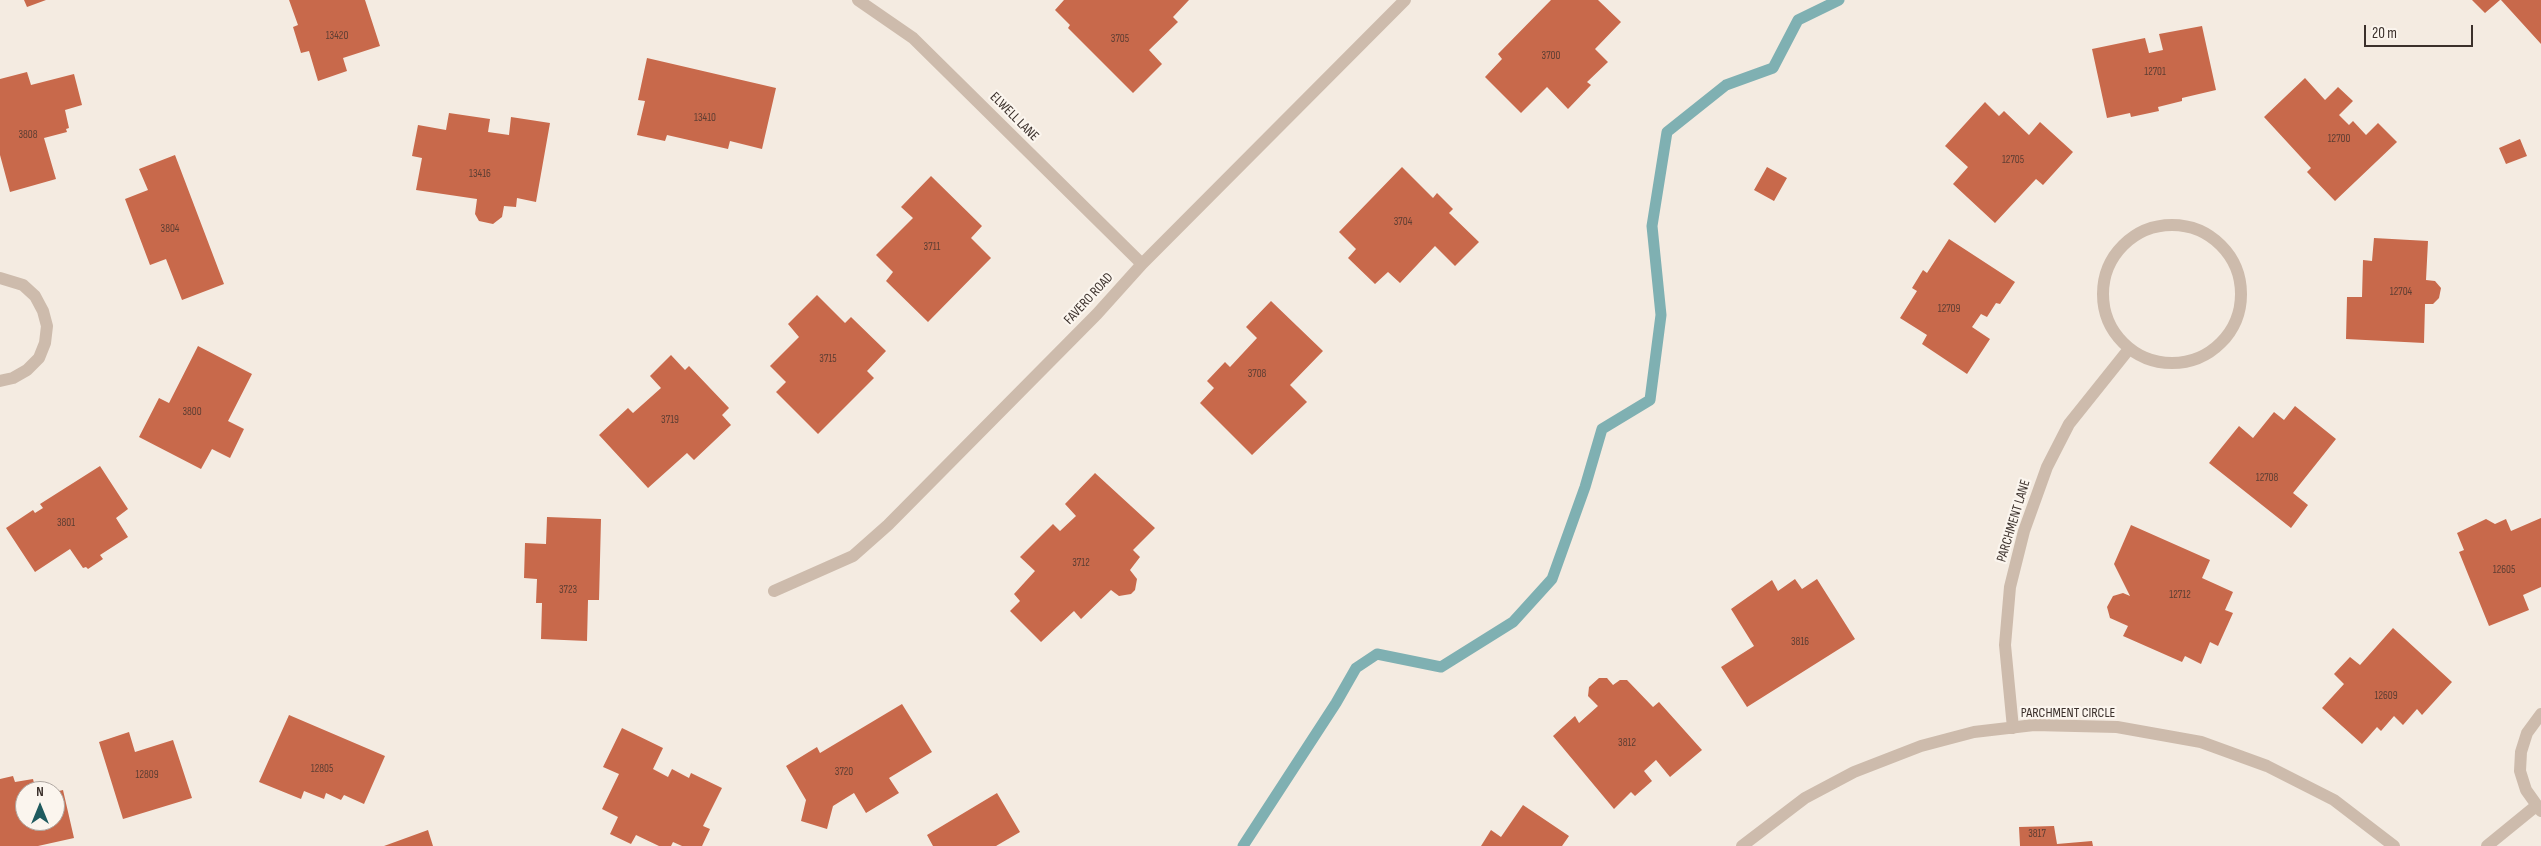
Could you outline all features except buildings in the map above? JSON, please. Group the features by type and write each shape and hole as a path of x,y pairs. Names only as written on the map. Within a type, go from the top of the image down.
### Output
{"street":[{"name":"ELWELL LANE","path":"858,0 912,38 1142,264"},
{"name":"FAVERO ROAD","path":"774,591 853,556 888,525 1090,321 1142,264 1405,0"},
{"path":"2159,226 2179,226 2198,230 2215,240 2228,254 2238,272 2241,291 2239,310 2232,329 2220,344 2203,356 2185,362 2165,363 2146,358 2129,349 2115,334 2106,317 2102,297 2104,278 2112,260 2124,244 2140,233 2159,226"},
{"path":"0,278 23,285 35,296 43,310 47,326 45,343 38,358 27,370 13,378 0,381"},
{"name":"PARCHMENT LANE","path":"2013,728 2005,645 2010,587 2024,531 2047,467 2069,424 2129,349"},
{"path":"2487,846 2538,808 2526,790 2520,771 2521,752 2526,733 2541,714"},
{"name":"PARCHMENT CIRCLE","path":"1742,846 1805,798 1854,772 1921,746 1974,732 2034,725 2118,727 2201,742 2267,766 2334,800 2394,846"}],"waterway":[{"path":"1243,846 1336,703 1356,668 1377,654 1441,667 1513,622 1552,579 1585,487 1602,429 1650,400 1661,315 1652,226 1667,132 1726,85 1773,68 1798,20 1839,0"}]}
